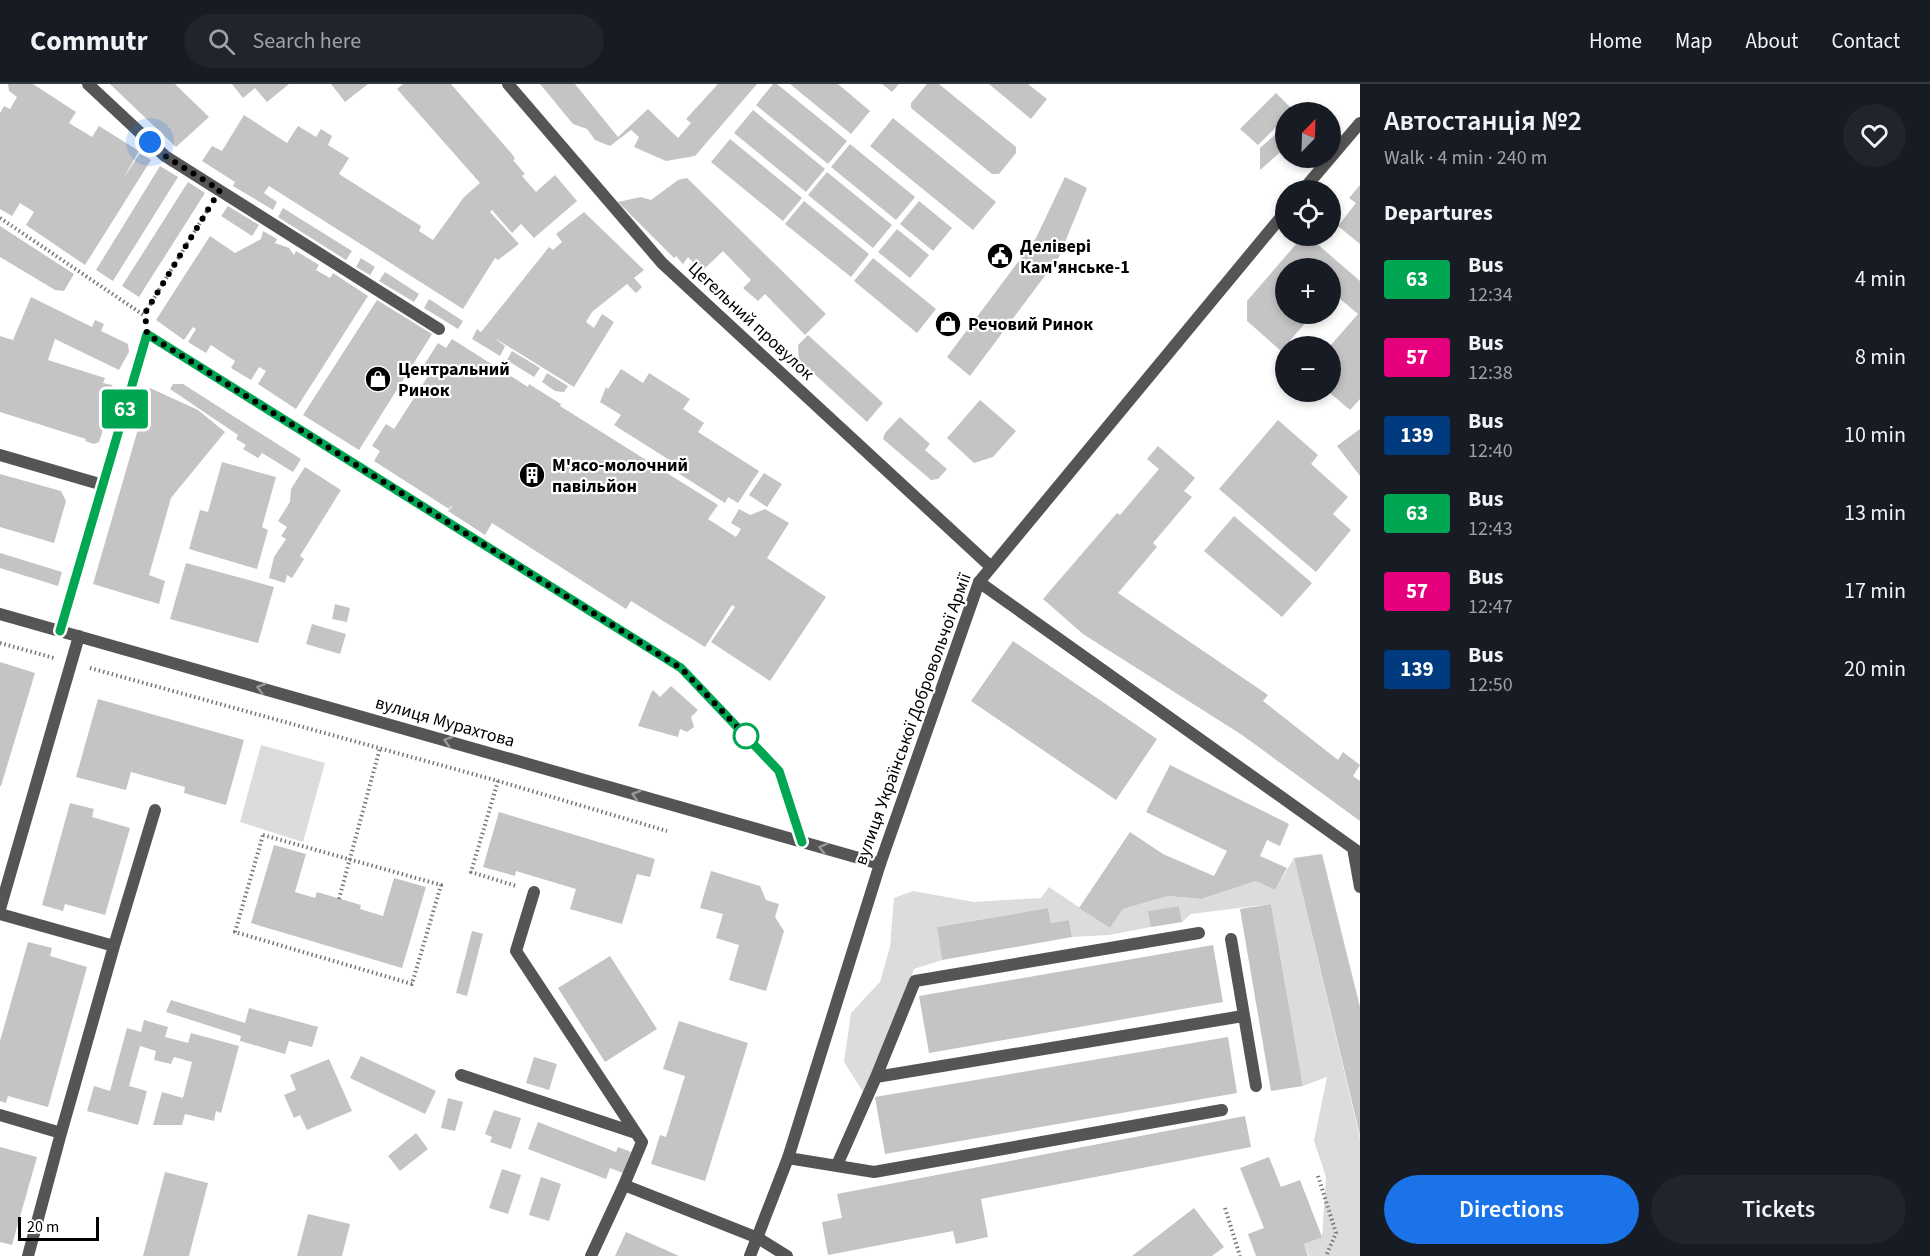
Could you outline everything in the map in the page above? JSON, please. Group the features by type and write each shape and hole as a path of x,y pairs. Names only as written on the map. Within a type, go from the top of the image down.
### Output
{"street":[{"path":"88,84 165,156 439,329"},
{"name":"Цегельний провулок","path":"508,84 662,262 990,566"},
{"path":"1312,180 1360,123"},
{"name":"вулиця Української Добровольчої Армії","path":"750,1256 788,1158 880,864 979,582 1275,224"},
{"path":"60,631 147,334 681,668 779,771 802,842"},
{"path":"0,455 103,485"},
{"path":"979,582 1356,851 1360,886"},
{"name":"вулиця Мурахтова","path":"0,614 880,864"},
{"path":"0,909 79,636"},
{"path":"28,1256 114,946 155,810"},
{"path":"534,892 516,951 642,1142 591,1256"},
{"path":"0,914 114,946"},
{"path":"837,1165 915,981 1199,933"},
{"path":"1231,939 1256,1086"},
{"path":"876,1077 1244,1017"},
{"path":"461,1075 636,1133"},
{"path":"788,1158 874,1172 1222,1110"},
{"path":"0,1115 61,1133"},
{"path":"624,1185 758,1238 787,1256"}],"path":[{"path":"147,334 145,313 220,190"},
{"path":"0,218 145,313"},
{"path":"0,643 498,781 667,831"},
{"path":"339,899 380,748"},
{"path":"505,758 471,872 534,892"},
{"path":"263,835 350,860 441,885 412,984 235,932 263,835"},
{"path":"1318,1176 1336,1233 1326,1256"},
{"path":"1225,1209 1240,1256"}],"shaded area":[{"path":"261,745 325,763 303,842 240,822"},
{"path":"1294,858 1360,1139 1360,1256 1309,1256 1304,1244 1322,1236 1326,1177 1314,1141 1327,1077 1303,1086 1271,904 1191,914 1182,922 1179,906 1149,911 1151,927 1109,935 1072,937 1069,920 1051,923 1048,908 937,927 942,960 914,969 867,1098 844,1062 851,1013 880,982 890,947 894,898 913,891 974,902 1041,898 1049,887 1110,928 1123,909 1168,896 1201,899 1256,881 1275,890"}],"building":[{"path":"8,84 33,84 76,112 69,123 92,137 99,126 139,151 123,179 140,153 151,160 85,265 26,225 34,212 20,203 12,216 0,209 0,113 4,106 10,109 17,97 9,91"},
{"path":"110,84 175,84 209,117 176,147"},
{"path":"232,84 289,84 267,102 255,88 243,98"},
{"path":"331,84 368,84 345,102"},
{"path":"403,84 451,84 512,154 515,159 513,160 525,174 522,176 536,192 555,175 577,201 534,238 521,224 512,233 492,210 490,212 519,244 498,260 495,258 463,309 269,186 264,193 277,202 273,210 233,186 235,182 202,161 212,146 222,151 244,115 287,143 298,126 316,137 321,129 332,136 328,145 349,158 339,174 421,226 419,231 433,240 464,197 480,183 397,89"},
{"path":"540,84 575,84 618,137 648,109 678,138 691,123 686,119 718,84 757,84 695,156 666,161 634,147 639,137 631,130 610,146 595,140 587,129 573,124"},
{"path":"773,84 777,84 847,141 828,164 756,105"},
{"path":"790,84 838,84 870,111 851,134"},
{"path":"882,84 899,84 892,92"},
{"path":"927,84 939,84 1016,147 1016,153 999,174 992,174 911,108 911,103"},
{"path":"989,84 1028,84 1047,99 1031,119"},
{"path":"1276,93 1285,102 1275,102 1275,128 1258,145 1240,129"},
{"path":"753,110 825,169 806,192 734,133"},
{"path":"893,118 996,202 973,230 870,146"},
{"path":"1275,135 1275,157 1260,170 1260,148"},
{"path":"730,139 802,198 783,221 711,162"},
{"path":"850,144 915,197 896,220 831,167"},
{"path":"160,166 178,177 113,281 96,270"},
{"path":"827,172 892,225 873,248 808,195"},
{"path":"1065,177 1087,188 1059,257 970,376 947,357 1036,238"},
{"path":"687,178 826,314 805,335 765,294 758,301 743,288 751,280 723,251 702,271 688,257 683,264 676,256 674,258 618,202 641,197 651,200 678,180"},
{"path":"188,182 205,193 139,297 122,286"},
{"path":"1360,185 1360,244 1341,228 1341,222 1356,203 1349,198"},
{"path":"804,201 869,254 851,277 785,224"},
{"path":"919,201 952,228 933,251 900,224"},
{"path":"228,206 259,225 252,236 221,216"},
{"path":"283,208 352,251 346,260 278,217"},
{"path":"584,212 644,270 634,278 642,287 636,293 627,284 592,312 586,322 594,328 602,314 614,322 574,387 493,337 505,346 500,356 472,339 477,329 481,332 549,247 553,250 562,242 556,234"},
{"path":"0,226 74,274 64,291 55,290 0,257"},
{"path":"897,229 929,255 910,278 878,252"},
{"path":"263,231 277,239 275,243 289,248 294,255 296,251 319,265 316,270 330,278 333,273 368,296 296,409 258,384 266,371 259,367 251,380 231,368 235,361 211,345 206,353 188,342 196,329 193,327 184,340 156,320 210,236 235,253 261,239"},
{"path":"1294,246 1320,246 1333,258 1284,258"},
{"path":"361,258 375,267 370,275 356,267"},
{"path":"873,258 936,309 917,333 854,281"},
{"path":"1341,265 1360,281 1360,399 1350,410 1341,402 1341,336 1339,336 1358,314 1341,300"},
{"path":"1275,269 1275,324 1304,324 1294,336 1275,336 1275,346 1247,321 1247,301"},
{"path":"385,272 419,294 414,302 379,281"},
{"path":"31,297 92,327 95,320 104,324 101,331 128,344 129,352 119,370 55,339 48,360 105,378 103,383 112,385 115,391 99,442 94,444 85,441 86,439 0,412 0,336 13,340"},
{"path":"429,299 463,321 458,329 424,308"},
{"path":"377,300 432,334 359,450 303,415"},
{"path":"808,335 883,403 867,422 799,360 798,345"},
{"path":"452,339 528,387 529,384 561,404 560,406 718,505 708,519 736,537 741,529 731,523 739,509 750,515 765,509 789,523 767,558 826,597 770,681 711,642 735,607 732,605 705,647 631,601 626,609 492,523 485,535 448,511 451,506 449,509 374,461 380,451 372,446 386,424 394,429 432,370 424,365 438,343 446,348"},
{"path":"512,351 540,368 534,377 507,360"},
{"path":"621,369 643,383 649,373 690,399 683,409 704,423 698,432 759,471 738,503 728,497 725,503 678,473 682,468 614,425 621,415 600,402 606,387 608,389"},
{"path":"547,373 568,386 564,392 555,391 542,382"},
{"path":"173,384 183,384 301,459 293,472 262,453 258,458 243,449 246,445 236,439 238,435 170,389"},
{"path":"150,388 198,410 225,432 171,498 149,575 165,581 159,604 93,584"},
{"path":"980,400 1016,431 993,457 974,463 947,438"},
{"path":"900,417 930,444 925,450 947,469 938,479 931,480 883,439 885,433"},
{"path":"1278,420 1318,455 1311,464 1348,497 1333,514 1351,530 1316,572 1219,489"},
{"path":"1360,429 1360,476 1337,446"},
{"path":"1158,446 1195,478 1184,491 1192,497 1153,543 1157,547 1118,593 1268,695 1263,701 1338,760 1343,752 1360,765 1353,776 1360,781 1360,821 1242,735 1083,634 1043,599 1117,513 1120,515 1159,469 1147,459"},
{"path":"222,462 276,477 262,527 268,530 257,569 189,549 200,510 208,512"},
{"path":"305,467 341,490 300,556 304,559 292,578 287,575 285,583 269,578 274,557 286,539 281,536 287,527 278,521 290,502 291,489"},
{"path":"764,473 782,484 767,507 749,495"},
{"path":"0,474 61,491 66,501 54,543 0,527"},
{"path":"1234,516 1312,583 1282,617 1204,551"},
{"path":"0,553 62,572 58,586 0,568"},
{"path":"186,563 274,587 258,643 170,619"},
{"path":"335,604 350,608 347,622 332,619"},
{"path":"312,624 346,634 340,654 306,644"},
{"path":"1013,641 1157,739 1116,800 971,701"},
{"path":"0,662 35,673 1,786 0,786"},
{"path":"671,686 698,710 691,717 694,727 687,732 680,729 678,737 638,726 653,690 660,697"},
{"path":"98,699 244,740 226,805 184,793 185,787 131,772 126,790 76,777"},
{"path":"1170,765 1289,824 1280,846 1267,840 1260,856 1287,868 1275,890 1256,881 1201,899 1168,896 1123,909 1110,928 1079,908 1130,832 1163,854 1214,876 1227,851 1146,812"},
{"path":"70,803 94,809 92,817 130,828 105,915 65,904 63,911 42,905"},
{"path":"499,812 655,859 650,877 637,874 622,924 570,909 576,889 516,871 515,876 483,867"},
{"path":"274,845 306,854 295,892 315,898 317,892 361,905 360,909 383,916 394,878 426,887 402,968 251,923"},
{"path":"1322,854 1360,1007 1360,1136 1294,858"},
{"path":"711,871 760,886 766,900 779,904 775,917 784,931 766,991 729,980 739,945 716,938 723,914 700,908"},
{"path":"1271,904 1303,1086 1271,1091 1240,909"},
{"path":"1179,906 1182,922 1151,927 1148,911"},
{"path":"1048,908 1051,923 1069,920 1072,937 942,960 937,927"},
{"path":"472,931 483,934 467,996 456,993"},
{"path":"28,942 52,948 50,956 87,967 48,1107 8,1096 6,1103 0,1101 0,1041"},
{"path":"1213,945 1223,1002 929,1053 919,996"},
{"path":"610,956 657,1029 605,1062 558,988"},
{"path":"171,1000 245,1023 249,1008 318,1027 312,1047 289,1041 285,1054 240,1041 241,1036 166,1012"},
{"path":"144,1020 168,1027 165,1037 188,1043 191,1033 239,1046 221,1113 216,1111 214,1121 185,1114 182,1125 153,1125 162,1092 183,1098 192,1062 174,1057 171,1064 154,1060 156,1051 140,1046 129,1086 147,1091 138,1125 87,1111 94,1086 110,1091 127,1028 141,1032"},
{"path":"679,1021 748,1043 705,1181 651,1164 660,1135 666,1137 685,1076 663,1069"},
{"path":"1228,1037 1237,1093 885,1154 875,1097"},
{"path":"361,1056 436,1091 425,1114 350,1078"},
{"path":"534,1057 557,1064 549,1090 526,1083"},
{"path":"329,1059 352,1111 307,1130 300,1115 294,1118 284,1095 296,1090 290,1075"},
{"path":"448,1098 463,1102 455,1131 441,1128"},
{"path":"494,1110 521,1118 511,1149 490,1142 492,1137 485,1134"},
{"path":"1245,1116 1251,1147 981,1199 988,1237 956,1244 953,1231 828,1255 822,1222 842,1218 837,1194"},
{"path":"538,1122 616,1152 618,1147 631,1152 623,1173 610,1168 606,1179 528,1149"},
{"path":"416,1133 428,1149 400,1171 388,1156"},
{"path":"0,1147 37,1157 12,1245 0,1242"},
{"path":"1269,1157 1281,1187 1300,1180 1322,1237 1304,1244 1308,1256 1256,1256 1248,1234 1264,1228 1240,1168"},
{"path":"502,1169 521,1175 508,1214 489,1208"},
{"path":"165,1172 208,1183 189,1256 143,1256"},
{"path":"541,1177 561,1184 549,1221 529,1215"},
{"path":"1194,1208 1224,1247 1212,1256 1132,1256"},
{"path":"308,1214 350,1224 342,1256 297,1256"},
{"path":"626,1232 679,1256 615,1256"}],"bus line":[{"name":"63","path":"60,631 147,334 681,668 779,771 802,842"}],"place":[{"name":"Делівері Кам'янське-1","path":"1000,256"},
{"name":"Речовий Ринок","path":"948,324"},
{"name":"Центральний Ринок","path":"378,379"},
{"name":"М'ясо-молочний павільйон","path":"532,475"}],"route":[{"path":"150,142 165,156 220,190 145,313 147,334 681,668 746,736"}]}
